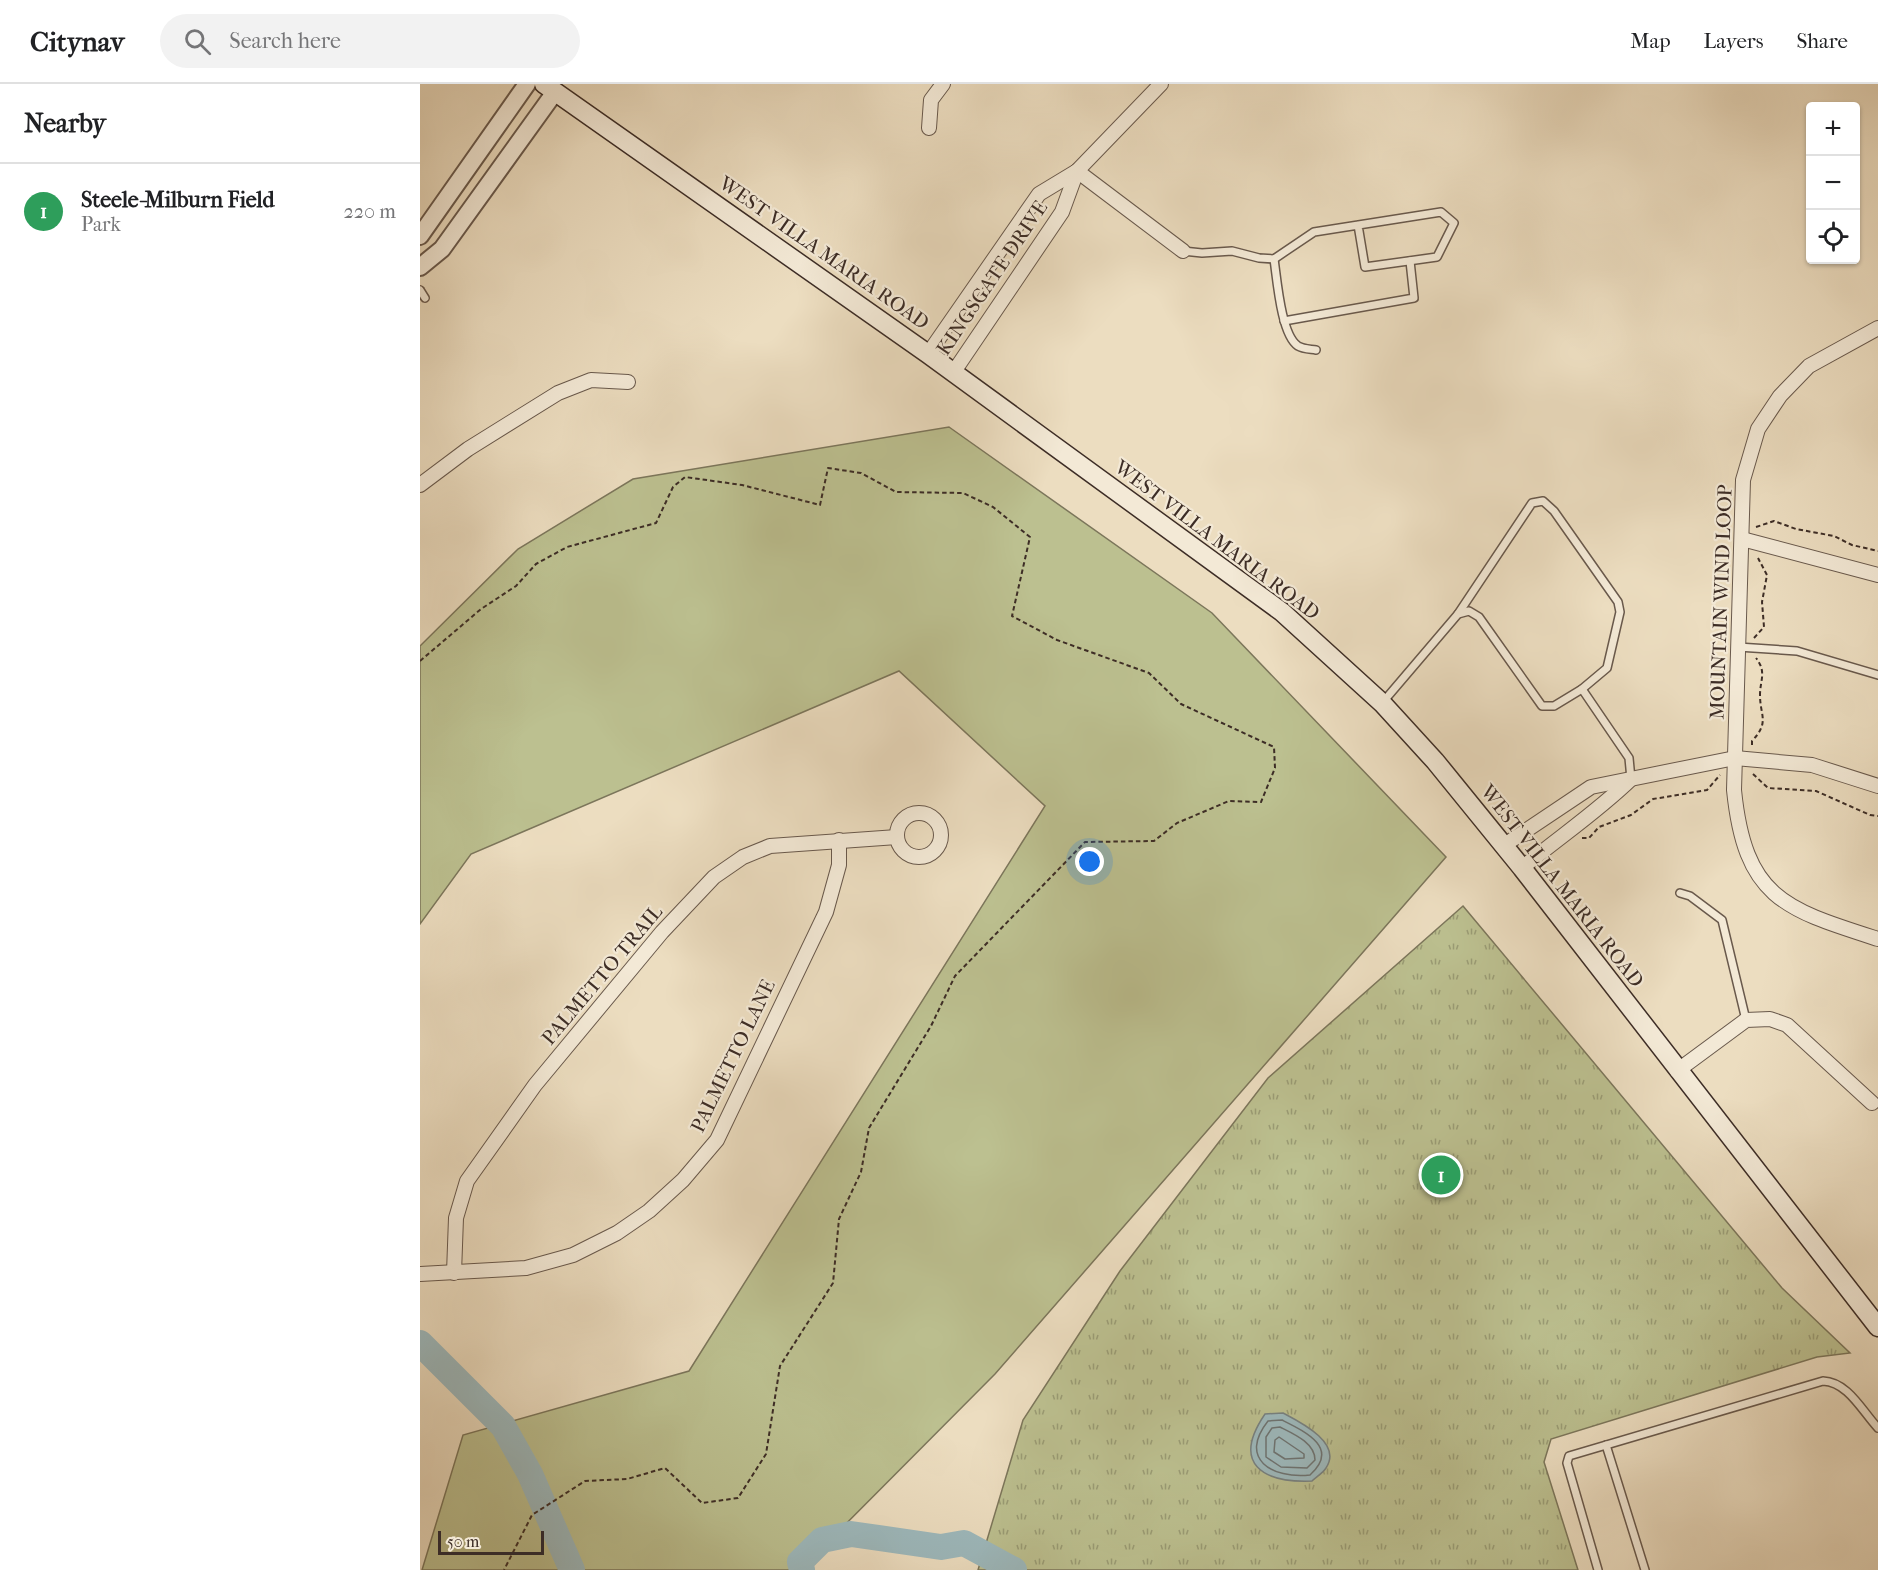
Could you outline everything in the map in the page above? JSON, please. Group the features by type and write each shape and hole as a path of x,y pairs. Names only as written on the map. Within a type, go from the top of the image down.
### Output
{"main road":[{"name":"WEST VILLA MARIA ROAD","path":"550,88 928,354 1282,612 1382,704 1435,761 1521,868 1878,1327"}],"street":[{"path":"420,236 527,84"},
{"path":"929,128 931,100 943,84"},
{"name":"KINGSGATE DRIVE","path":"928,354 1039,194 1077,171 1159,84"},
{"path":"420,267 442,249 550,88"},
{"path":"1077,171 1183,251"},
{"name":"KINGSGATE DRIVE","path":"953,373 1062,212 1077,171"},
{"name":"MOUNTAIN WIND LOOP","path":"1878,328 1809,366 1780,396 1758,429 1743,480 1748,541 1738,647 1734,790 1737,824 1747,855 1774,896 1793,909 1826,923 1878,939"},
{"path":"420,484 468,449 558,393 591,380 628,382"},
{"path":"1748,541 1878,575"},
{"path":"1503,846 1591,787 1735,758 1752,766 1812,765 1878,786"},
{"path":"1521,868 1600,808 1631,779"},
{"name":"PALMETTO TRAIL","path":"454,1273 456,1218 467,1181 535,1085 662,932 714,877 743,857 770,846 897,837"},
{"name":"PALMETTO LANE","path":"420,1274 526,1268 573,1255 625,1228 649,1211 683,1180 717,1140 826,912 839,864 839,840"},
{"path":"1677,1071 1746,1020 1770,1018 1786,1025 1872,1104"}],"lane":[{"path":"1183,251 1202,254 1232,251 1259,258 1274,259 1314,232 1358,225 1441,212 1455,223 1437,257 1365,267 1358,225"},
{"path":"1274,259 1284,321 1291,340 1299,347 1316,350"},
{"path":"1284,321 1414,298 1410,261"},
{"path":"420,290 425,298"},
{"path":"1382,704 1458,614 1532,503 1543,501 1554,511 1618,602 1620,612 1607,668 1582,689 1554,706 1542,706 1479,617 1469,611 1458,614"},
{"path":"1738,647 1797,651 1878,675"},
{"path":"1582,689 1629,758 1631,779"},
{"path":"1680,893 1690,896 1722,920 1746,1020"},
{"path":"1598,1570 1567,1463 1569,1456 1823,1381 1833,1381 1850,1394 1878,1428"},
{"path":"1606,1445 1645,1570"}],"path":[{"path":"420,660 481,609 516,586 536,564 567,547 656,523 673,486 685,477 742,485 820,505 828,468 861,473 896,492 963,493 993,507 1030,537 1012,615 1057,640 1149,673 1181,704 1274,747 1275,768 1261,802 1228,801 1177,823 1154,841 1085,842 955,976 931,1026 869,1128 861,1172 839,1219 833,1283 780,1366 766,1454 738,1498 702,1503 664,1468 627,1479 585,1481 532,1515 504,1570"},
{"path":"1752,766 1752,741 1761,730 1764,713 1760,695 1763,671 1754,656 1754,638 1764,627 1762,603 1767,575 1748,541 1755,528 1774,520 1796,529 1834,536 1852,545 1878,551"}],"green space":[{"path":"949,427 1212,613 1446,857 995,1374 800,1570 422,1570 463,1435 689,1371 1045,806 899,671 471,854 420,924 420,646 518,549 633,479"},
{"path":"1463,906 1782,1288 1850,1353 1817,1357 1551,1439 1544,1462 1578,1570 978,1570 1023,1420 1120,1271 1268,1078"}],"water":[{"path":"1283,1413 1317,1434 1329,1450 1330,1459 1326,1468 1312,1481 1295,1481 1267,1474 1257,1467 1252,1458 1251,1446 1255,1431 1265,1414"}],"waterway":[{"path":"420,1343 503,1426 530,1474 572,1570"},
{"path":"802,1570 800,1562 822,1540 851,1534 941,1547 964,1543 1014,1570"}],"place":[{"name":"Steele-Milburn Field","path":"1441,1175"}]}
